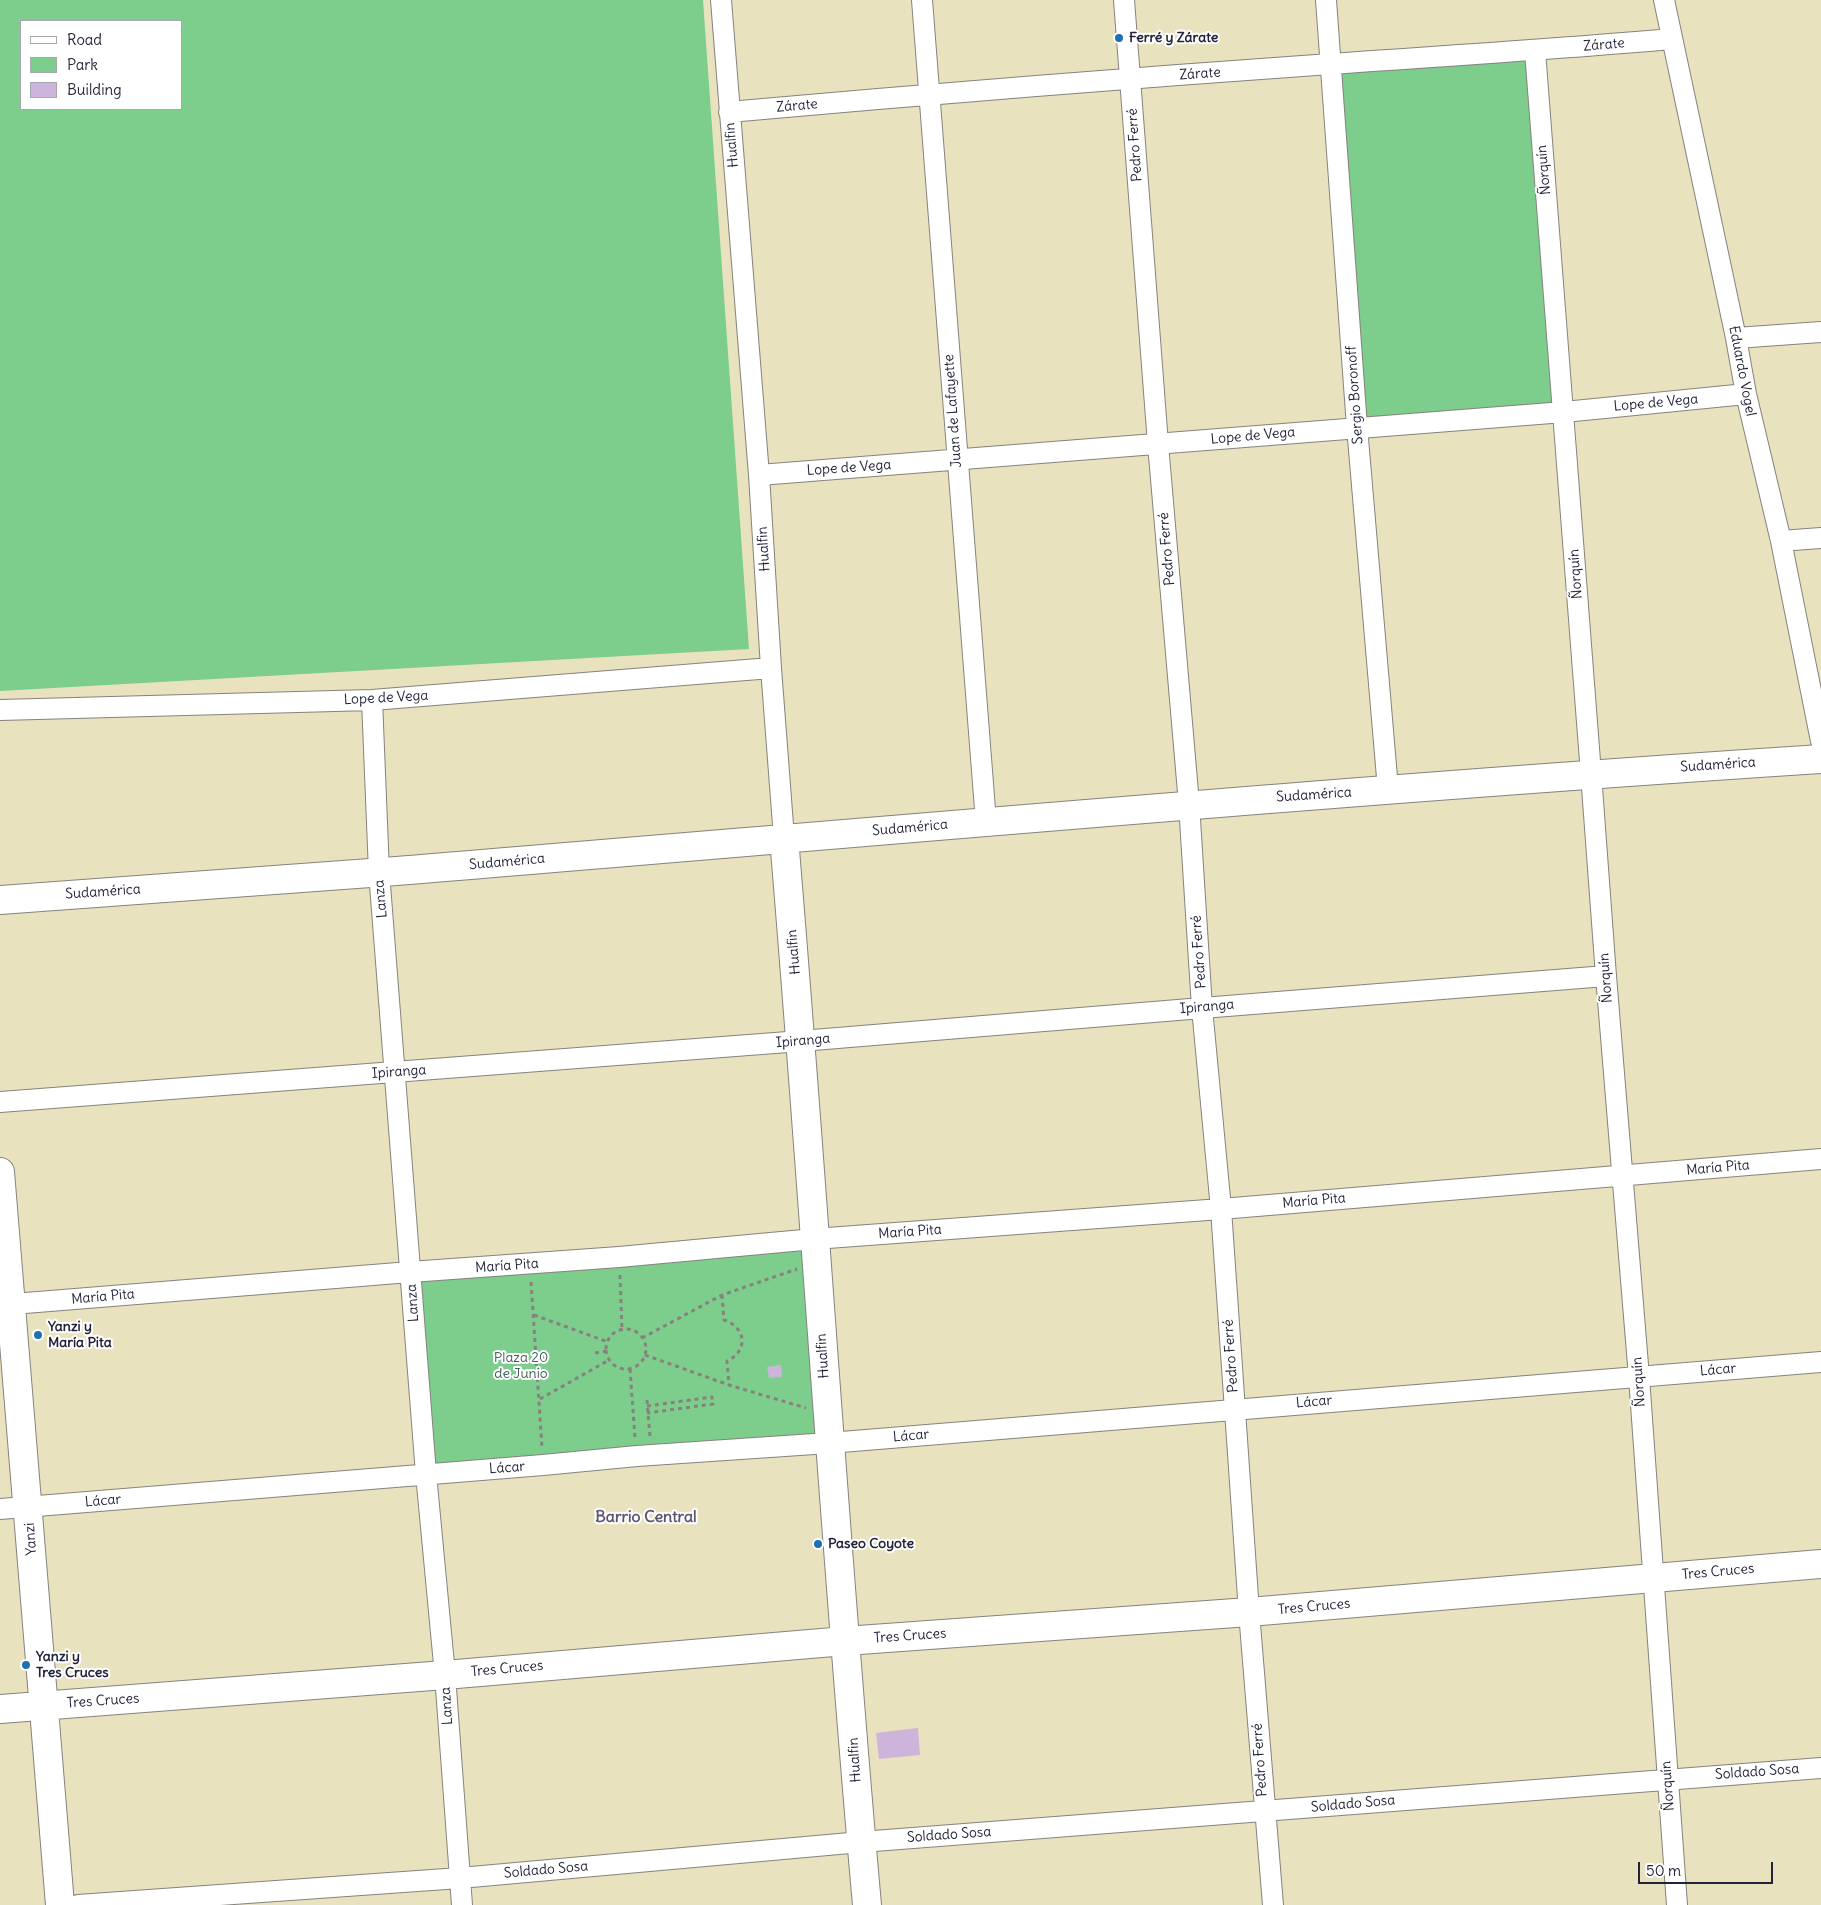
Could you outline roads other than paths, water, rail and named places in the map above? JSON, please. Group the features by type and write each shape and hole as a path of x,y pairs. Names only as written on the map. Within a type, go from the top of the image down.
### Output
{"street":[{"name":"Hualfin","path":"721,0 759,475 771,668 801,1041 829,1443 866,1905"},
{"name":"Juan de Lafayette","path":"922,0 986,822"},
{"name":"Pedro Ferré","path":"1124,0 1158,444 1189,804 1202,1008 1221,1209 1248,1612 1272,1905"},
{"name":"Sergio Boronoff","path":"1326,0 1357,427 1388,789"},
{"name":"Eduardo Vogel","path":"1664,0 1736,338 1746,394 1782,541 1821,741"},
{"name":"Zárate","path":"729,112 930,94 1330,64 1535,51 1671,39"},
{"name":"Ñorquín","path":"1535,51 1606,976 1639,1377 1677,1905"},
{"path":"1736,338 1821,332"},
{"name":"Lope de Vega","path":"759,475 1564,412 1746,394"},
{"path":"1782,541 1821,538"},
{"name":"Lope de Vega","path":"0,710 372,700 771,668"},
{"name":"Lanza","path":"372,700 379,872 462,1905"},
{"name":"Sudamérica","path":"0,900 379,872 1189,804 1821,759"},
{"name":"Ipiranga","path":"0,1102 801,1041 1606,976"},
{"name":"María Pita","path":"6,1305 410,1272 619,1258 815,1250 1221,1209 1821,1159"},
{"name":"Yanzi","path":"0,1172 6,1305 28,1507 60,1905"},
{"name":"Lácar","path":"0,1509 543,1465 644,1455 829,1443 1821,1362"},
{"name":"Tres Cruces","path":"0,1709 445,1675 845,1641 1248,1612 1821,1564"},
{"name":"Soldado Sosa","path":"78,1905 460,1878 861,1842 1821,1768"}],"place":[{"name":"Ferré y Zárate","path":"1119,38"},
{"name":"Yanzi y María Pita","path":"38,1335"},
{"name":"Paseo Coyote","path":"818,1544"},
{"name":"Yanzi y Tres Cruces","path":"26,1665"}],"district":[{"name":"Barrio Central","path":"646,1517"}],"park label":[{"name":"Plaza 20 de Junio","path":"521,1366"}]}
